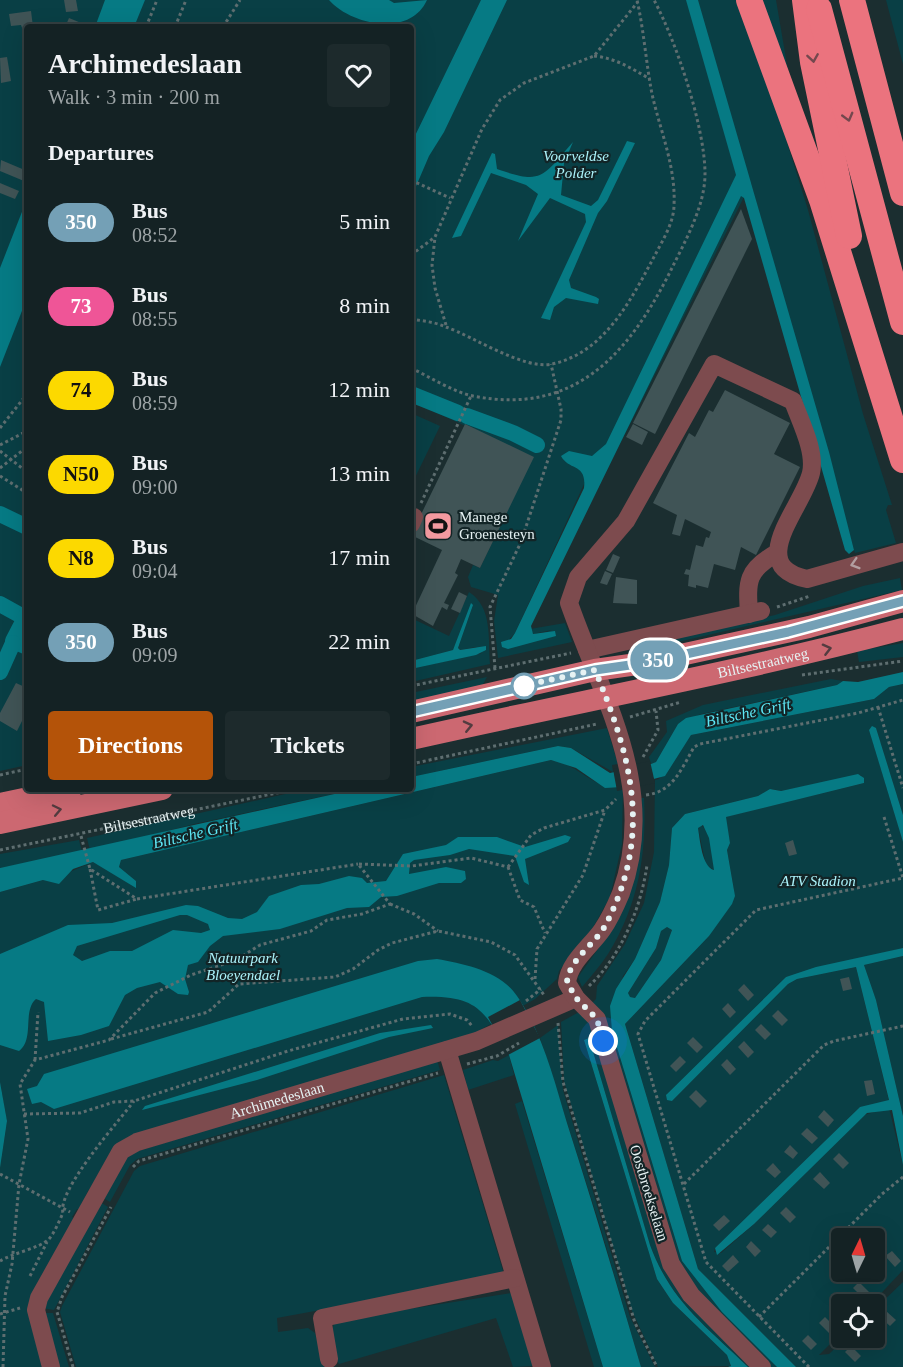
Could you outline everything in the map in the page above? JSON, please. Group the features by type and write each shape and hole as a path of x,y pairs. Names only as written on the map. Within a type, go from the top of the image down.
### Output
{"highway":[{"path":"749,0 822,200 903,460"},
{"path":"805,0 813,62 877,372"},
{"path":"817,0 903,322"},
{"path":"853,3 903,139"},
{"path":"853,3 903,193"}],"main road":[{"name":"Biltsestraatweg","path":"414,711 591,660 644,663 809,627 903,601"},
{"name":"Biltsestraatweg","path":"414,738 606,696 650,690 903,629"},
{"path":"0,804 57,792"},
{"name":"Biltsestraatweg","path":"0,823 148,792"}],"street":[{"path":"576,998 567,982 568,976 603,928 620,894 631,853 638,795 635,760 616,720 569,603 578,577 626,521 714,364 793,401 804,433 810,455 811,472 780,538 777,553 783,570 793,576 807,579 903,552"},
{"name":"Biltsestraatweg","path":"591,660 755,613 747,584 758,563 777,553"},
{"name":"Archimedeslaan","path":"51,1367 36,1310 39,1298 120,1150 137,1142 477,1041 497,1033 526,1011 551,1010 576,998"},
{"name":"Oostbroekselaan","path":"576,998 597,1019 670,1264 691,1295 762,1367"},
{"path":"447,1050 542,1367"},
{"path":"329,1359 322,1318 515,1278"}],"path":[{"path":"147,24 157,0"},
{"path":"176,24 186,0"},
{"path":"225,24 240,0"},
{"path":"414,369 471,396 540,399 589,376 603,366 645,316 677,256 701,194 705,175 700,136 684,75 654,0"},
{"path":"594,56 637,1"},
{"path":"414,320 446,327 518,360 551,364 581,351 600,338 617,320 638,287 672,217 675,206 673,179 650,79 637,1"},
{"path":"446,327 435,288 432,265 435,237 450,198 482,129 500,100 524,83 594,56 607,57 650,79"},
{"path":"414,181 450,198"},
{"path":"414,253 435,237"},
{"path":"495,668 490,607 522,542 557,433 561,409 551,364"},
{"path":"414,518 471,396"},
{"path":"0,428 24,398"},
{"path":"0,445 24,433"},
{"path":"0,468 24,450"},
{"path":"0,451 24,470"},
{"path":"0,476 24,492"},
{"path":"414,685 495,668 591,660"},
{"name":"Biltsestraatweg","path":"801,675 903,661"},
{"path":"545,933 534,907 520,900 508,867 524,843 544,828 605,810 618,798 659,792 674,782 694,747 700,744 903,700"},
{"path":"414,763 616,720 684,701"},
{"path":"878,707 903,788"},
{"path":"635,760 658,730 657,719"},
{"path":"0,775 24,770"},
{"name":"Biltsestraatweg","path":"0,850 81,836 282,792"},
{"path":"535,979 535,956 545,933 583,875 605,810"},
{"path":"809,1367 706,1262 638,1034 645,1021 756,910 903,878 884,817"},
{"path":"81,836 90,867 98,910 137,900 358,864 412,866 471,858 508,867"},
{"path":"358,864 388,903 414,914 438,931 475,938 497,945 515,955 541,989 559,1025 563,1082 593,1187 635,1323 657,1367"},
{"path":"90,867 137,900"},
{"path":"109,1040 138,1007 162,988 191,975 236,960 260,945 311,931 327,920 362,914 388,903"},
{"path":"35,1060 208,1012 239,984 335,977 353,969 378,950 438,931"},
{"path":"526,1011 541,989"},
{"path":"3,1367 2,1315 13,1253 19,1184 28,1139 20,1084 35,1060 38,1012"},
{"path":"24,1114 80,1113 114,1102 134,1101 288,1051 403,1019 434,1014 460,1017 472,1026 477,1041"},
{"path":"684,1184 824,1046 903,1026"},
{"path":"130,1171 139,1161 497,1056 506,1050"},
{"path":"0,1261 13,1253 22,1252 48,1240 63,1213 62,1208 85,1161 103,1143 134,1101"},
{"path":"0,1174 82,1218"},
{"path":"759,1317 901,1177"},
{"path":"73,1367 57,1312 70,1282 116,1197"},
{"path":"2,1315 20,1308"}],"green space":[{"name":"Voorveldse Polder","path":"0,0 743,0 808,210 863,414 892,505 888,505 886,510 896,543 855,553 751,183 598,488 585,482 515,633 502,647 552,630 533,634 530,629 565,623 572,642 498,658 494,621 498,595 471,587 468,577 473,565 480,568 533,457 414,402 414,24 24,24 24,766 0,771"},
{"path":"761,0 776,0 793,100"},
{"path":"886,0 903,0 903,64"},
{"path":"414,414 440,426 414,480"},
{"path":"900,578 902,590 652,648 650,644 775,615 863,586"},
{"path":"469,592 477,598 486,615 490,664 414,681 414,668 482,653 476,647 460,650 458,648 473,605 453,650 414,660 414,619 449,636"},
{"path":"903,643 903,657 859,662 857,651"},
{"path":"487,677 482,686 414,701 414,692"},
{"path":"831,679 843,681 837,685 701,714 678,724 656,762 651,764 649,757 667,732 666,721 703,705"},
{"name":"ATV Stadion","path":"903,684 903,815 876,728 869,729 903,842 903,948 786,977 667,1094 672,1101 788,984 797,979 856,967 889,1101 859,1108 715,1248 714,1252 721,1253 754,1224 864,1115 889,1108 903,1165 903,1270 880,1294 831,1294 831,1343 819,1355 829,1354 835,1348 885,1348 885,1299 903,1282 903,1367 796,1367 698,1269 625,1024 709,936 734,890 727,850 730,843 725,817 864,783 861,775 781,791 772,789 758,796 685,814 672,828 669,865 660,902 635,959 623,976 612,1031 682,1261 777,1367 768,1367 682,1274 592,1003 596,999 597,986 625,944 644,903 654,852 655,780 659,779 691,735 874,699 889,687"},
{"path":"607,728 618,764 612,765 613,772 571,748 558,746 414,776 414,766"},
{"name":"Natuurpark Bloeyendael","path":"551,760 570,766 603,785 623,787 622,844 610,897 590,933 559,971 557,979 535,999 473,1034 139,1136 88,1191 79,1210 77,1209 72,1217 75,1219 43,1277 45,1367 0,1367 0,1168 7,1121 0,1082 0,892 43,880 51,880 93,862 136,881 119,867 121,860"},
{"path":"294,792 343,792 194,824 90,851 87,838"},
{"path":"640,798 644,798 644,839 633,898 627,917 608,954 582,987 578,977 603,942"},
{"path":"701,825 708,833 712,846 714,870 706,865 698,828"},
{"path":"79,840 82,852 0,868 0,854"},
{"path":"667,927 672,930 661,960 635,998 629,997 628,993 656,948 661,931"},
{"path":"903,956 903,1116 876,1000 864,965"},
{"path":"579,1012 587,1017 663,1256 756,1367 748,1367 704,1325 680,1298 659,1265 650,1245 589,1038 584,1040 657,1279 673,1303 727,1355 731,1366 658,1367 632,1311 564,1081 561,1022"},
{"path":"558,1025 563,1090 630,1317 655,1367 641,1367 600,1226 540,1038"},
{"path":"509,1055 514,1075 468,1090 463,1070 493,1060 498,1061"},
{"path":"437,1060 440,1070 137,1159 130,1165 110,1202 100,1196 128,1154"},
{"path":"444,1075 503,1271 499,1277 277,1318 278,1332 308,1328 315,1333 325,1367 76,1367 60,1312 134,1171 140,1166"},
{"path":"522,1101 603,1367 594,1367 515,1104"},
{"path":"97,1200 108,1207 54,1310 42,1308"},
{"path":"512,1293 534,1366 513,1367 496,1318 339,1364 334,1354 332,1334 334,1323 351,1318"},
{"path":"42,1313 53,1313 69,1367 57,1367"}],"water":[{"path":"105,0 145,0 135,24 96,24"},
{"path":"329,0 389,0 394,3 427,0 419,12 408,20 380,24 351,16"},
{"path":"481,0 507,0 444,132 429,156 414,191 414,138"},
{"path":"686,0 698,0 829,452 854,550 849,554 845,550 744,198 741,196 531,626 533,634 555,631 556,636 508,649 502,647 501,642 511,639 515,633 584,488 583,475 564,461 561,456 569,451 592,456 606,444 736,175"},
{"path":"627,141 635,143 607,201 598,213 569,280 571,288 596,297 599,299 598,304 566,298 554,307 550,320 541,318 586,222 585,214 550,198 518,241 538,194 526,185 491,173 461,236 452,238 492,153 495,154 497,169 533,177 541,175 555,163 573,142 564,163 561,195 591,206 598,200"},
{"path":"24,207 24,306 0,367 0,268"},
{"path":"471,603 473,605 458,648 460,650 486,646 486,650 476,655 414,668 414,660 453,650"},
{"name":"Biltsche Grift","path":"903,672 903,684 889,687 874,699 691,735 665,776 623,787 605,788 576,768 551,760 414,792 414,776 558,746 571,748 610,773 651,764 656,762 678,724 686,718 837,685 843,681 858,682"},
{"path":"872,726 876,728 903,815 903,842 869,730"},
{"path":"858,774 864,778 864,783 726,817 730,843 727,850 735,896 732,904 709,936 625,1024 698,1269 796,1367 777,1367 722,1312 682,1261 612,1031 610,1006 616,989 635,959 660,902 669,865 672,828 685,814 758,796 770,789 781,791","holes":["703,825 709,838 714,870 707,864 702,852 698,828","667,927 672,930 661,960 635,998 630,997 628,993 656,948 661,931"]},
{"name":"Biltsche Grift","path":"343,792 413,792 121,860 119,867 136,881 136,888 93,862 73,869 59,884 43,880 0,892 0,868"},
{"path":"565,835 571,837 568,842 525,859 529,885 524,882 515,856 469,849 450,855 414,860 410,863 409,874 446,867 465,871 466,879 461,883 439,883 397,896 381,897 369,907 347,908 280,929 223,936 210,946 198,962 188,965 185,979 188,995 178,994 160,982 137,988 125,995 109,1026 81,1035 48,1041 44,1002 36,999 30,1010 24,1046 19,1051 0,1045 0,954 68,925 112,923 186,905 198,906 228,918 242,919 257,912 269,896 301,885 319,884 349,876 362,878 367,883 386,881 403,854 446,845 458,837 497,837 525,847","holes":["180,915 187,915 208,924 210,930 201,933 173,930 132,951 110,951 82,961 73,955 77,946"]},
{"path":"903,948 903,956 864,965 876,1000 903,1116 903,1165 892,1110 867,1113 754,1224 717,1255 715,1248 860,1107 889,1100 856,967 797,979 788,984 672,1101 667,1100 666,1095 786,977 816,967"},
{"path":"437,959 470,966 501,980 517,996 534,1026 552,1074 641,1367 603,1367 509,1055 485,1016 477,1008 467,1003 441,997 422,997 54,1109 41,1102 32,1104 27,1089 37,1086 44,1074 418,961"},
{"path":"431,1025 433,1028 389,1037 257,1080 142,1110 145,1106 380,1033"},
{"path":"589,1038 650,1245 659,1265 668,1282 691,1312 748,1367 728,1367 731,1366 727,1355 673,1303 657,1279 584,1040"},
{"path":"0,1082 7,1121 0,1168"}],"pier":[{"path":"650,761 655,783 617,791 613,769"},
{"path":"520,1000 540,1038 508,1055 488,1017"}],"building":[{"path":"64,0 76,0 78,11 66,12"},
{"path":"31,11 33,24 24,24 24,33 21,25 11,26 9,14"},
{"path":"69,18 84,24 66,24"},
{"path":"7,57 11,81 1,83 0,58"},
{"path":"1,160 24,170 24,181 0,171"},
{"path":"0,183 19,191 15,199 0,193"},
{"path":"741,209 752,239 655,434 633,423"},
{"path":"725,390 790,423 774,454 800,467 756,555 741,547 735,570 714,564 708,588 696,585 696,588 688,586 689,575 684,574 686,569 690,570 696,545 703,547 706,537 709,538 711,532 685,519 680,536 672,534 677,515 653,503 689,433 695,437 709,410 713,412"},
{"path":"465,424 534,457 480,568 461,559 455,573 458,575 444,603 449,605 447,610 442,607 433,626 414,615 414,610 442,550 414,536 414,529"},
{"path":"633,424 648,432 642,445 626,437"},
{"path":"613,554 620,557 613,573 606,570"},
{"path":"605,571 612,574 607,585 600,583"},
{"path":"616,577 637,580 637,604 613,603"},
{"path":"459,592 467,596 460,613 451,609"},
{"path":"16,683 24,687 24,717 17,731 0,721 0,713"},
{"path":"793,840 797,854 789,856 785,843"},
{"path":"849,977 852,989 843,991 840,979"},
{"path":"744,984 754,995 748,1001 738,990"},
{"path":"728,1003 736,1012 730,1018 722,1009"},
{"path":"778,1010 788,1020 782,1026 772,1016"},
{"path":"761,1024 771,1034 765,1040 755,1030"},
{"path":"693,1037 703,1047 697,1053 687,1043"},
{"path":"744,1041 754,1052 748,1058 738,1047"},
{"path":"680,1056 686,1062 676,1072 670,1066"},
{"path":"727,1059 736,1069 730,1075 721,1065"},
{"path":"872,1080 875,1094 867,1096 864,1081"},
{"path":"696,1090 707,1101 700,1108 689,1097"},
{"path":"824,1110 834,1120 828,1127 818,1117"},
{"path":"807,1128 818,1138 812,1144 801,1134"},
{"path":"790,1145 798,1153 793,1159 784,1152"},
{"path":"839,1153 849,1163 843,1169 833,1159"},
{"path":"773,1163 781,1172 775,1178 766,1170"},
{"path":"820,1172 830,1183 824,1189 813,1179"},
{"path":"786,1207 796,1217 790,1223 780,1213"},
{"path":"724,1215 730,1221 719,1231 713,1225"},
{"path":"768,1224 777,1232 771,1238 762,1230"},
{"path":"751,1241 761,1251 755,1257 746,1247"},
{"path":"892,1251 901,1261 895,1267 885,1256"},
{"path":"733,1255 739,1262 728,1272 722,1266"},
{"path":"859,1282 869,1292 859,1294 853,1288"},
{"path":"885,1312 896,1320 890,1326 885,1322"},
{"path":"825,1317 831,1323 831,1331 829,1333 819,1323"},
{"path":"808,1335 817,1344 811,1350 802,1341"},
{"path":"853,1348 861,1356 855,1362 845,1352"}],"waterway":[{"path":"414,395 458,413"},
{"path":"467,416 513,433 537,445"},
{"path":"0,514 24,526"},
{"path":"0,604 24,617"},
{"path":"24,620 13,641 24,646"},
{"path":"0,672 13,643"}],"bus line":[{"name":"350","path":"414,711 595,670 644,663 788,632 903,601"}],"place":[{"name":"Manege Groenesteyn","path":"438,526"}],"route":[{"path":"524,686 522,686 595,670 621,735 632,796 634,823 631,853 620,894 603,928 575,964 567,982 576,998 597,1019 603,1041"}]}
